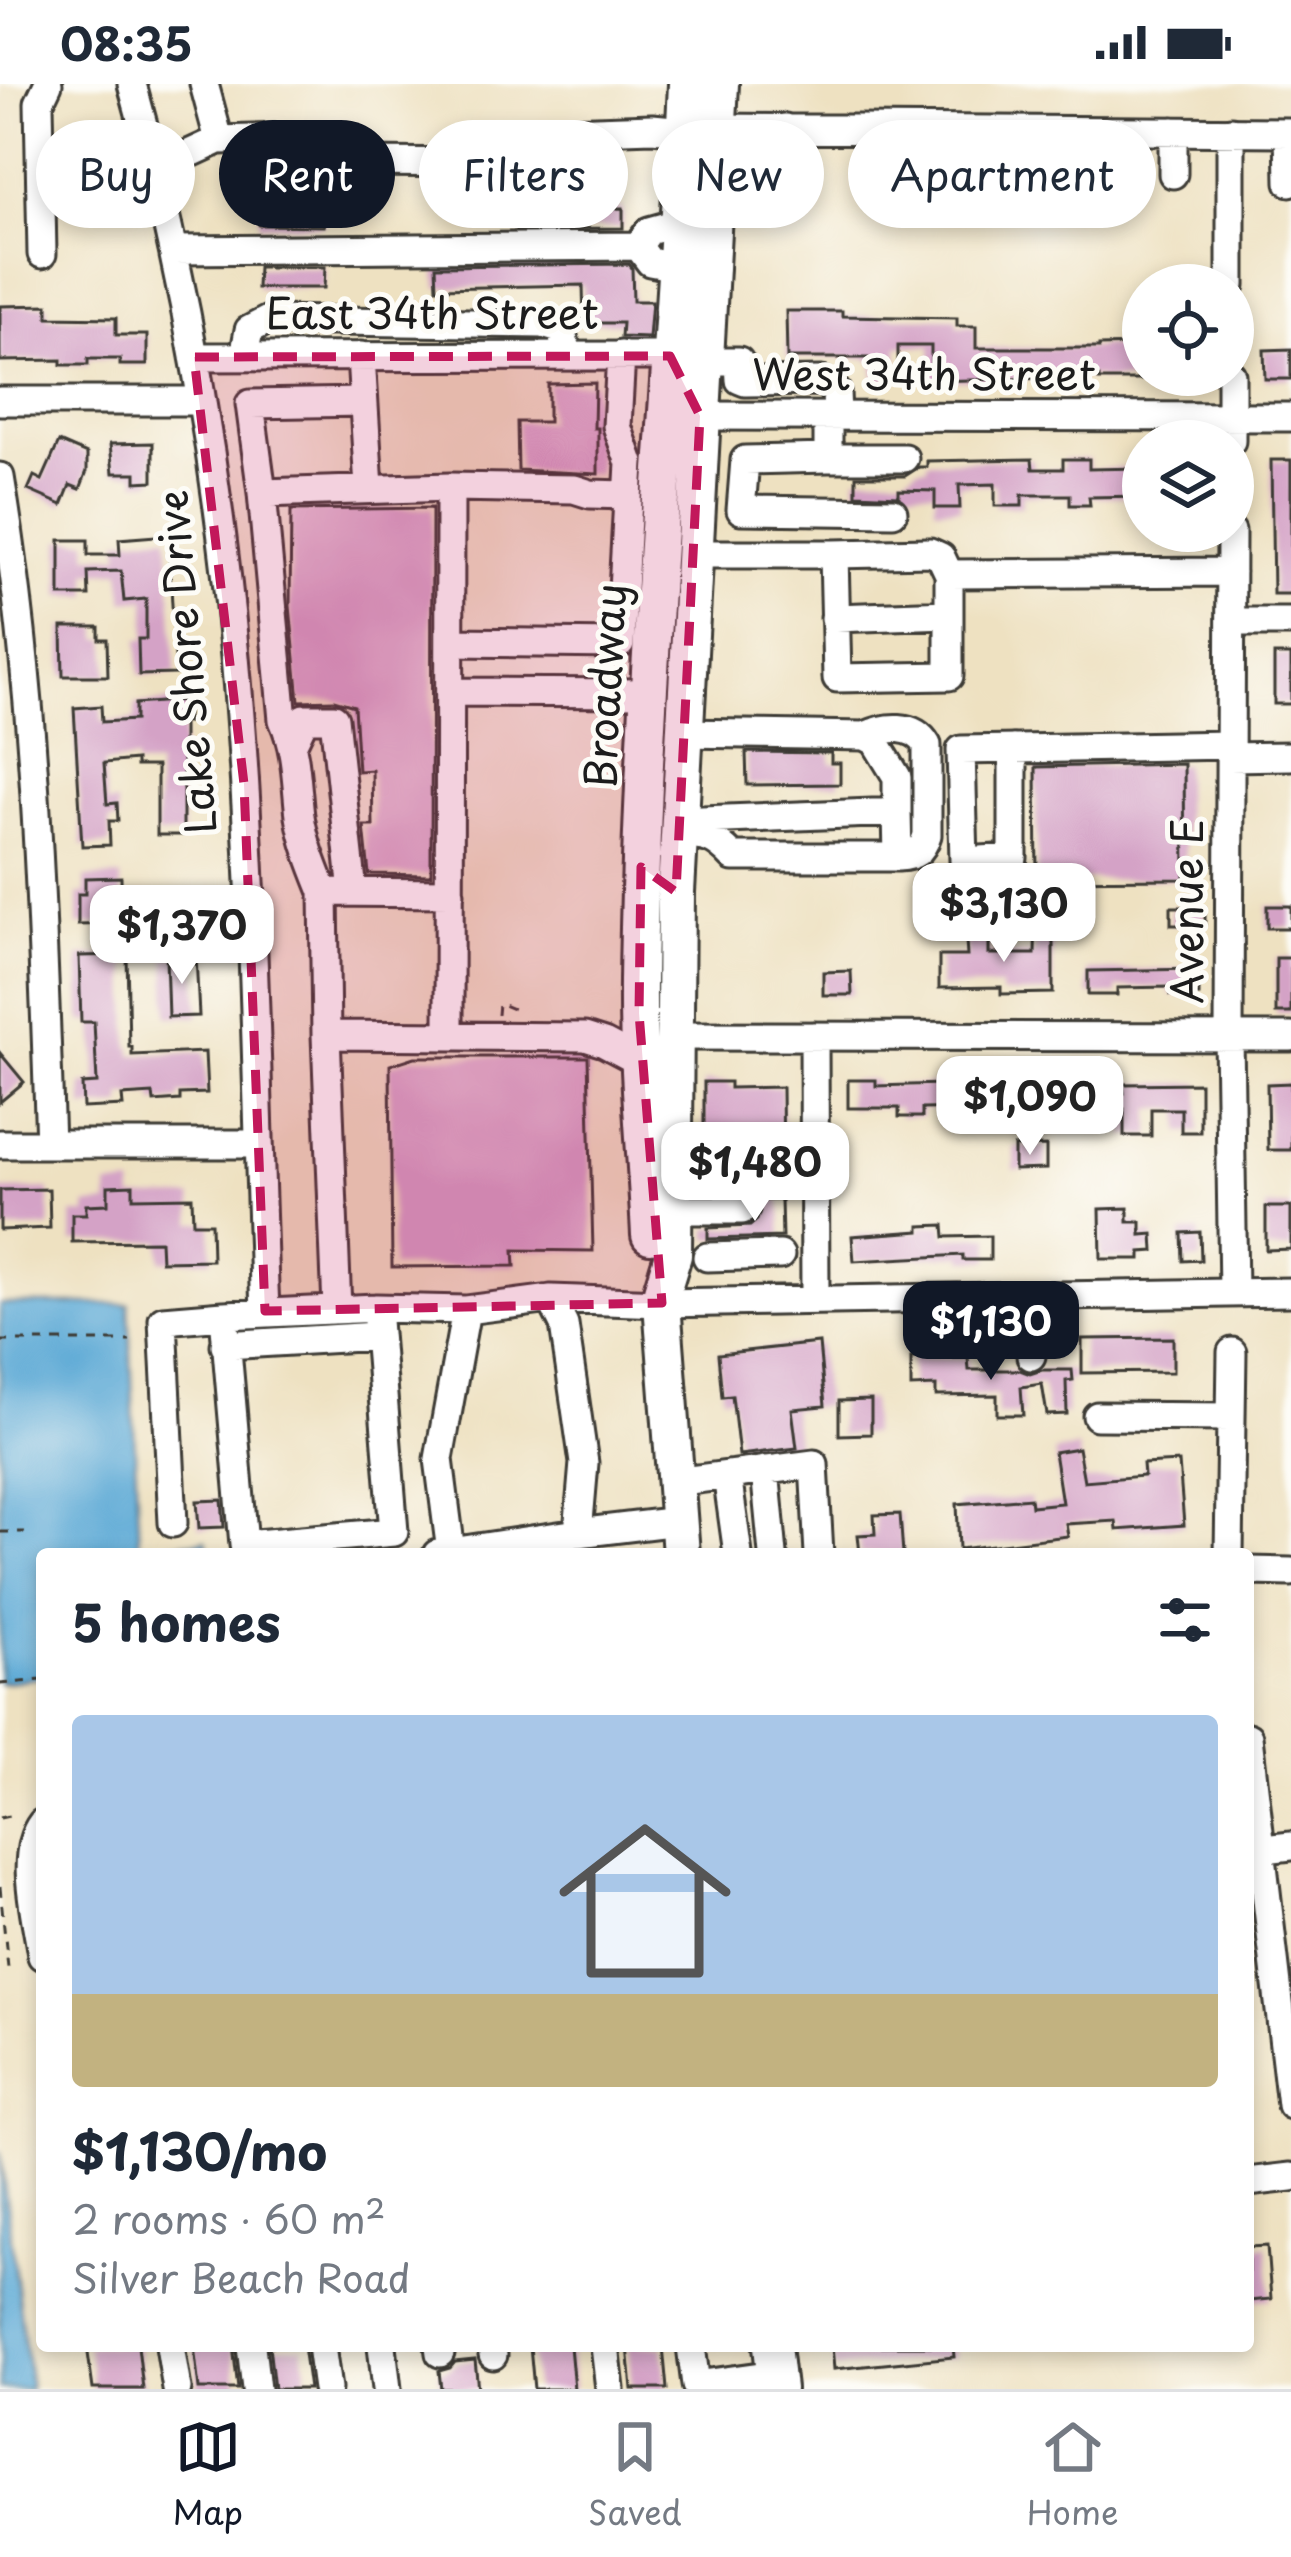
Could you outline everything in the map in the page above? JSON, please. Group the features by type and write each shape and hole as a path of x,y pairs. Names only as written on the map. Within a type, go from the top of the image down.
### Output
{"main road":[{"name":"Broadway","path":"687,84 693,120"},
{"name":"Broadway","path":"702,120 720,84"},
{"name":"Broadway","path":"662,1297 651,1254 639,1013 640,900 650,693 705,359 676,268 678,228"},
{"name":"Broadway","path":"662,1297 673,1255 676,892 686,835 683,733 705,359 699,228"},
{"path":"650,693 664,701 668,713 662,872 676,892"},
{"path":"662,1297 679,1538"}],"street":[{"path":"42,254 39,103 49,84"},
{"name":"Lake Shore Drive","path":"132,84 141,120"},
{"path":"195,151 219,140 204,84"},
{"path":"395,162 541,163 568,130 652,128"},
{"path":"824,128 1290,132 1289,182"},
{"path":"1173,131 1173,173"},
{"path":"1231,131 1231,264"},
{"name":"Lake Shore Drive","path":"168,228 202,401 235,657 265,1311"},
{"path":"638,246 649,231 660,228"},
{"path":"173,250 638,246"},
{"path":"638,246 650,262 676,268"},
{"path":"244,357 249,331 268,320 542,324 560,329 555,355"},
{"path":"450,642 620,644 630,463 617,426 621,355"},
{"name":"East 34th Street","path":"194,357 621,355 705,359"},
{"path":"361,356 369,488"},
{"path":"705,359 745,382 822,381 831,385 836,391 827,458"},
{"path":"778,381 778,417"},
{"path":"0,401 202,401"},
{"path":"337,1309 324,892 308,853 293,743 283,720 250,404 362,402"},
{"name":"West 34th Street","path":"700,416 1122,426"},
{"name":"West 34th Street","path":"1254,424 1291,417"},
{"path":"893,512 741,510 745,460 904,458"},
{"path":"0,477 24,648 36,787 50,1144"},
{"path":"262,493 450,487 574,489 627,495"},
{"path":"449,1036 450,487"},
{"path":"693,554 930,552 941,557 949,574 949,676 837,678 834,554"},
{"name":"Avenue E","path":"1231,552 1233,1292"},
{"path":"949,574 1231,572"},
{"path":"836,618 948,614"},
{"path":"1231,622 1291,622"},
{"path":"450,692 650,693"},
{"path":"293,743 305,718 334,718 353,892"},
{"path":"683,733 865,736 878,730 908,729 920,734 926,745 927,835 918,853 733,857 707,836 686,835"},
{"path":"865,736 874,741 897,777 898,857"},
{"path":"1013,749 1291,755"},
{"path":"686,835 702,820 897,812"},
{"path":"324,892 450,893"},
{"path":"585,1037 639,1013"},
{"path":"326,1035 585,1037 641,1064"},
{"path":"673,1036 1291,1037"},
{"path":"814,1036 815,1300"},
{"path":"0,1144 258,1144"},
{"path":"673,1210 742,1210"},
{"path":"707,1257 780,1255"},
{"path":"740,1256 742,1302"},
{"path":"173,1523 163,1320 376,1307 466,1310 551,1299 662,1297 742,1302 1291,1292"},
{"path":"1029,1296 1031,1356"},
{"path":"551,1299 564,1325 584,1463 578,1533"},
{"path":"224,1315 244,1545 394,1532 376,1307"},
{"path":"444,1548 439,1459 466,1310"},
{"path":"225,1345 377,1336"},
{"path":"1229,1548 1232,1352"},
{"path":"1097,1416 1231,1417"},
{"path":"674,1482 814,1464 819,1548"},
{"path":"765,1470 772,1548"},
{"path":"727,1475 737,1548"},
{"path":"526,1547 578,1533 679,1538"},
{"path":"1254,1571 1291,1572"},
{"path":"36,1831 29,1853 36,1908"},
{"path":"1291,1846 1255,1851 1291,2105"},
{"path":"1254,2181 1291,2177"},
{"path":"171,2352 177,2389"},
{"path":"252,2352 256,2389"},
{"path":"322,2352 327,2389"},
{"path":"383,2352 387,2389"},
{"path":"606,2352 610,2389"},
{"path":"693,2352 696,2385 775,2370"}],"path":[{"path":"0,1341 130,1341"},
{"path":"0,1532 25,1532"},
{"path":"0,1684 36,1680"},
{"path":"0,1887 8,1968 0,1969"}],"highlighted area":[{"path":"670,356 700,416 676,892 641,867 639,1013 662,1303 265,1311 244,784 194,357"}],"water":[{"path":"0,1304 129,1304 139,1548 36,1548 36,1678 0,1683"},
{"path":"206,1540 208,1548 152,1548"},
{"path":"0,2151 30,2389 0,2389"}],"building":[{"path":"629,264 633,301 652,301 649,338 621,337 622,323 584,323 583,285 437,288 436,266"},
{"path":"258,267 325,267 324,288 257,288"},
{"path":"48,305 48,317 116,318 116,335 147,335 147,365 120,365 120,359 88,359 88,365 61,365 61,360 0,361 0,306"},
{"path":"786,311 957,318 957,326 976,326 976,348 1122,345 1122,380 931,381 931,346 898,346 898,380 874,380 874,361 868,358 787,358"},
{"path":"1291,349 1291,379 1265,379 1264,350"},
{"path":"595,383 598,474 518,470 517,422 548,422 548,384"},
{"path":"59,442 87,454 80,489 70,485 62,505 28,490 34,476 42,480"},
{"path":"153,443 153,481 136,482 136,473 113,473 110,444"},
{"path":"1032,459 1033,469 1063,469 1063,459 1089,459 1089,469 1122,468 1122,496 1089,497 1090,505 1070,505 1070,495 1022,495 1022,506 995,506 995,484 959,485 960,508 935,508 935,491 899,490 899,496 856,494 856,476 905,476 927,467 927,461"},
{"path":"1271,460 1291,460 1291,594 1273,594"},
{"path":"432,508 431,875 369,874 364,826 373,826 372,770 358,771 354,706 334,700 299,701 290,606 291,510"},
{"path":"168,535 176,674 139,675 138,639 146,639 146,599 124,601 121,571 88,572 89,596 60,596 60,540 88,540 88,555 120,555 119,539"},
{"path":"62,627 99,627 99,639 107,639 108,676 63,676"},
{"path":"1274,655 1291,655 1291,704 1274,704"},
{"path":"187,700 183,835 157,835 157,766 136,766 136,760 104,763 107,804 117,803 118,821 109,821 110,845 82,846 74,708 101,706 102,722 135,720 135,704"},
{"path":"746,752 831,753 831,763 840,763 840,784 747,785"},
{"path":"1184,764 1185,879 1037,880 1036,767"},
{"path":"121,877 122,924 78,925 78,894 85,894 85,878"},
{"path":"1267,906 1291,906 1291,928 1267,928"},
{"path":"1171,907 1205,907 1205,925 1171,925"},
{"path":"1036,909 1053,909 1053,993 1001,994 1001,987 939,988 939,956 967,956 966,940 989,940 989,954 1035,954"},
{"path":"127,955 132,1055 205,1052 207,1093 154,1102 153,1094 122,1096 123,1106 83,1108 82,1084 97,1083 94,1022 81,1022 79,956"},
{"path":"196,956 199,1016 168,1017 166,957"},
{"path":"1276,958 1291,958 1291,1013 1276,1013"},
{"path":"1199,969 1199,995 1170,995 1170,987 1117,988 1117,995 1088,995 1088,971"},
{"path":"851,971 852,995 823,995 823,972"},
{"path":"0,1053 24,1082 0,1102"},
{"path":"415,1057 588,1057 593,1251 514,1250 515,1266 392,1267 390,1065"},
{"path":"848,1080 876,1080 876,1086 975,1083 975,1088 993,1087 994,1129 979,1129 979,1108 922,1109 922,1117 899,1117 899,1108 848,1108"},
{"path":"704,1082 730,1082 730,1088 782,1087 783,1167 704,1167"},
{"path":"1200,1083 1200,1132 1181,1132 1181,1109 1151,1109 1151,1136 1124,1136 1124,1109 1058,1111 1058,1085 1086,1084 1087,1093 1124,1093 1123,1084"},
{"path":"1291,1083 1291,1150 1268,1150 1267,1084"},
{"path":"1046,1146 1046,1169 1014,1170 1014,1147"},
{"path":"133,1185 133,1198 192,1197 193,1223 211,1223 212,1260 161,1261 160,1241 72,1242 72,1214 86,1214 86,1205 108,1204 108,1186"},
{"path":"49,1189 50,1228 0,1230 0,1190"},
{"path":"757,1200 781,1200 782,1237 708,1239 708,1228 750,1226 760,1211"},
{"path":"1266,1207 1291,1207 1291,1249 1266,1250"},
{"path":"1128,1208 1128,1222 1141,1222 1141,1235 1153,1234 1154,1251 1141,1252 1141,1259 1101,1259 1100,1209"},
{"path":"944,1225 945,1237 990,1236 990,1260 963,1260 963,1255 854,1261 852,1236"},
{"path":"1200,1232 1201,1260 1183,1261 1182,1233"},
{"path":"1173,1338 1173,1372 1082,1373 1082,1339"},
{"path":"819,1343 825,1406 792,1409 797,1448 739,1455 732,1396 722,1397 718,1354"},
{"path":"911,1358 968,1358 969,1370 1030,1374 1072,1370 1073,1380 1066,1381 1067,1414 1047,1415 1042,1384 1021,1387 1023,1415 997,1415 997,1395 936,1396 936,1386 911,1387"},
{"path":"871,1400 871,1434 839,1435 839,1401"},
{"path":"1078,1448 1084,1481 1144,1476 1143,1464 1179,1462 1184,1525 1117,1530 1116,1521 1066,1524 1068,1536 959,1548 957,1504 1030,1498 1031,1506 1062,1503 1054,1452"},
{"path":"222,1500 224,1527 199,1528 197,1501"},
{"path":"900,1514 903,1548 859,1548 858,1535 875,1534 874,1515"},
{"path":"1267,2246 1271,2299 1254,2300 1254,2247"},
{"path":"88,2352 139,2352 143,2389 93,2389"},
{"path":"195,2352 234,2352 238,2389 199,2389"},
{"path":"270,2352 304,2352 309,2389 274,2389"},
{"path":"531,2352 571,2352 574,2389 534,2389"},
{"path":"629,2352 664,2352 667,2389 632,2389"},
{"path":"833,2352 954,2352 954,2357 834,2369"},
{"path":"475,2360 478,2389 441,2389 439,2371 455,2362"}]}
